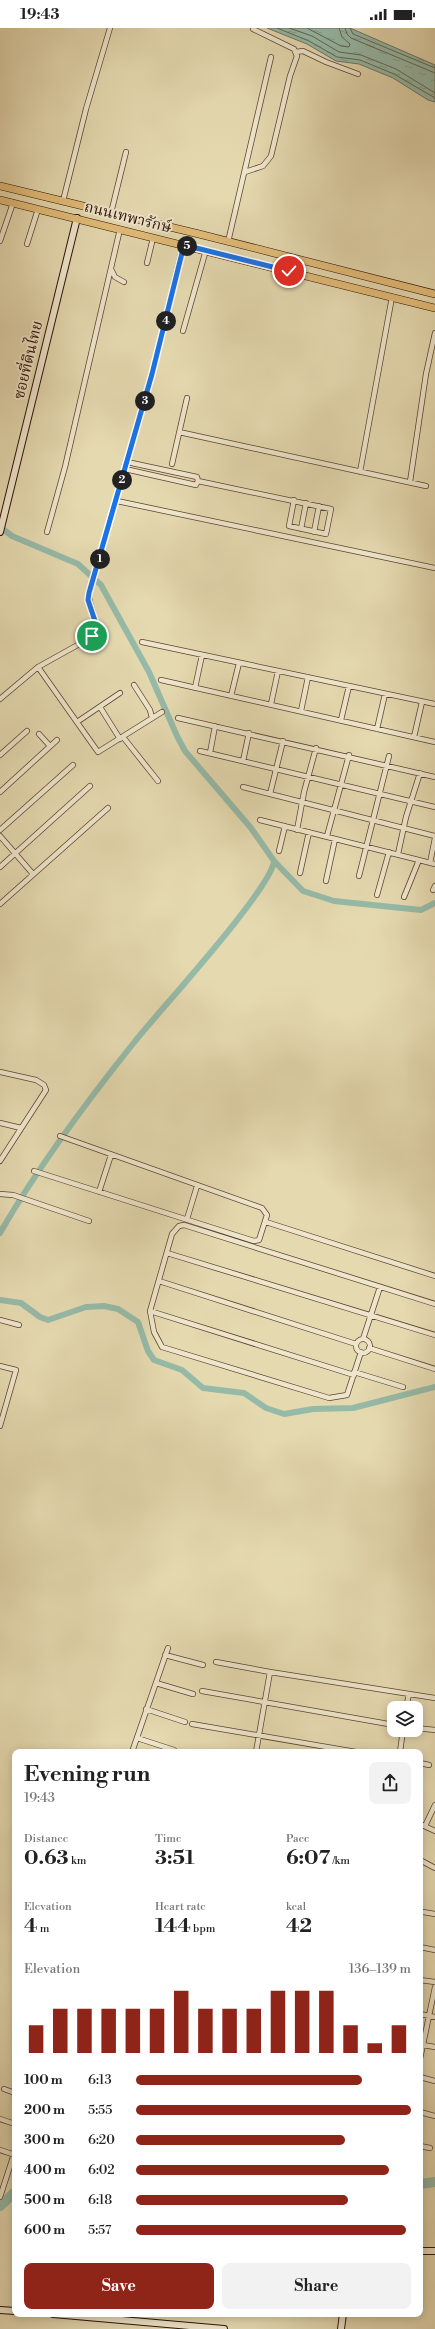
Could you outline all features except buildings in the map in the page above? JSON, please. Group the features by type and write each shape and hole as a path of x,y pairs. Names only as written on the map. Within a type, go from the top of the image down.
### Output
{"main road":[{"name":"ถนนเทพารักษ์","path":"0,186 435,294"},
{"name":"ถนนเทพารักษ์","path":"0,200 435,308"}],"street":[{"path":"63,201 86,109 110,28"},
{"path":"253,29 296,52 303,51 326,62 358,74"},
{"path":"245,172 263,166 272,156 288,84 296,60 296,52"},
{"path":"228,242 271,57"},
{"path":"112,213 126,152"},
{"path":"0,241 13,203"},
{"path":"27,244 38,209"},
{"name":"ซอยที่ดินไทย","path":"0,532 77,218"},
{"path":"47,532 65,467 120,229"},
{"path":"147,263 153,238"},
{"path":"0,698 38,667 92,636 96,632 97,627 88,600 90,587 97,570 157,356 184,245"},
{"path":"183,331 206,250"},
{"path":"110,267 113,275 124,282"},
{"path":"360,472 392,297"},
{"path":"410,482 426,374 435,333"},
{"path":"172,464 187,398"},
{"path":"179,432 426,486"},
{"path":"127,462 197,477 198,481 294,500 319,506 332,508 326,534 289,526 294,500"},
{"path":"125,469 196,485 198,481"},
{"path":"117,501 435,568"},
{"path":"301,529 306,503"},
{"path":"314,532 319,506"},
{"path":"142,642 435,704"},
{"path":"195,688 202,655"},
{"path":"232,696 239,663"},
{"path":"38,667 98,752 162,712"},
{"path":"271,704 278,671"},
{"path":"301,711 308,677"},
{"path":"161,680 435,742"},
{"path":"134,685 150,710 152,718"},
{"path":"341,720 349,686"},
{"path":"77,722 120,693"},
{"path":"377,729 385,694"},
{"path":"414,737 422,702"},
{"path":"100,707 122,738 158,780"},
{"path":"178,718 387,764 435,777"},
{"path":"210,753 215,726"},
{"path":"0,756 27,731"},
{"path":"243,761 250,733"},
{"path":"39,734 50,746"},
{"path":"0,792 57,740"},
{"path":"270,794 283,741"},
{"path":"296,830 316,748"},
{"path":"200,751 380,794 412,800 435,807"},
{"path":"327,836 349,756"},
{"path":"359,876 368,847 389,756"},
{"path":"0,830 73,765"},
{"path":"398,854 403,828 420,773"},
{"path":"0,867 90,786"},
{"path":"242,787 435,837 433,863 260,820"},
{"path":"0,904 108,808"},
{"path":"279,851 285,826"},
{"path":"300,873 310,832"},
{"path":"0,836 33,874"},
{"path":"326,881 335,839"},
{"path":"377,895 389,852"},
{"path":"404,897 419,860"},
{"path":"0,1072 36,1080 46,1087 45,1093 0,1161"},
{"path":"0,1123 21,1128"},
{"path":"34,1171 254,1240 259,1240 262,1236 266,1222 266,1212 262,1208 60,1136"},
{"path":"99,1192 111,1155"},
{"path":"187,1219 198,1186"},
{"path":"0,1194 13,1195 89,1221"},
{"path":"266,1222 435,1276"},
{"path":"435,1304 184,1225 179,1226 172,1234 150,1311 154,1332 162,1347 167,1350 329,1398 347,1395 361,1352 369,1348 435,1369"},
{"path":"167,1252 435,1335"},
{"path":"159,1281 356,1344"},
{"path":"356,1344 363,1339 380,1287"},
{"path":"150,1311 354,1374 403,1387"},
{"path":"0,1320 19,1325"},
{"path":"363,1339 367,1341 369,1348"},
{"path":"356,1344 358,1350 361,1352"},
{"path":"0,1366 16,1370 0,1426"},
{"path":"133,1749 168,1648"},
{"path":"165,1655 203,1665"},
{"path":"216,1662 435,1698"},
{"path":"257,1749 270,1672"},
{"path":"156,1683 193,1694"},
{"path":"202,1691 387,1724"},
{"path":"408,1701 409,1694"},
{"path":"146,1709 185,1722"},
{"path":"192,1724 339,1749"},
{"path":"423,1729 435,1730"},
{"path":"400,1749 402,1737"},
{"path":"137,1738 171,1749"},
{"path":"423,1764 429,1765"},
{"path":"423,1823 435,1805"},
{"path":"423,1825 435,1831"},
{"path":"423,1862 435,1868"},
{"path":"423,1912 435,1914"},
{"path":"423,1948 435,1950"},
{"path":"423,1980 435,1982"},
{"path":"435,1987 423,2044 435,2047"},
{"path":"423,2015 435,2017"},
{"path":"423,2078 435,2081"},
{"path":"4,2089 12,2092"},
{"path":"423,2113 435,2116"},
{"path":"0,2119 12,2123"},
{"path":"423,2147 430,2148"},
{"path":"0,2150 12,2153"},
{"path":"0,2197 2,2182 12,2160"},
{"path":"423,2251 435,2251"},
{"path":"0,2310 12,2312"},
{"path":"87,2317 224,2329"},
{"path":"341,2329 343,2317"}],"water":[{"path":"267,28 350,28 435,65 435,102 428,100 393,78 359,64 336,61 307,44"}],"waterway":[{"path":"0,527 12,536 78,564 101,585 149,672 185,751 251,828 274,861 268,875 255,896 236,922 136,1040 82,1110 47,1158 0,1233"},
{"path":"274,861 303,891 334,901 421,910 435,903"},
{"path":"0,1300 21,1303 40,1317 48,1320 86,1307 104,1306 118,1309 138,1322 148,1351 154,1360 182,1370 203,1388 244,1393 266,1408 284,1414 313,1409 353,1408 435,1387"},
{"path":"423,2184 435,2182"},
{"path":"0,2206 12,2195"}],"route":[{"path":"92,636 96,632 97,627 88,600 89,593 106,539 152,374 184,245 289,271"}]}
